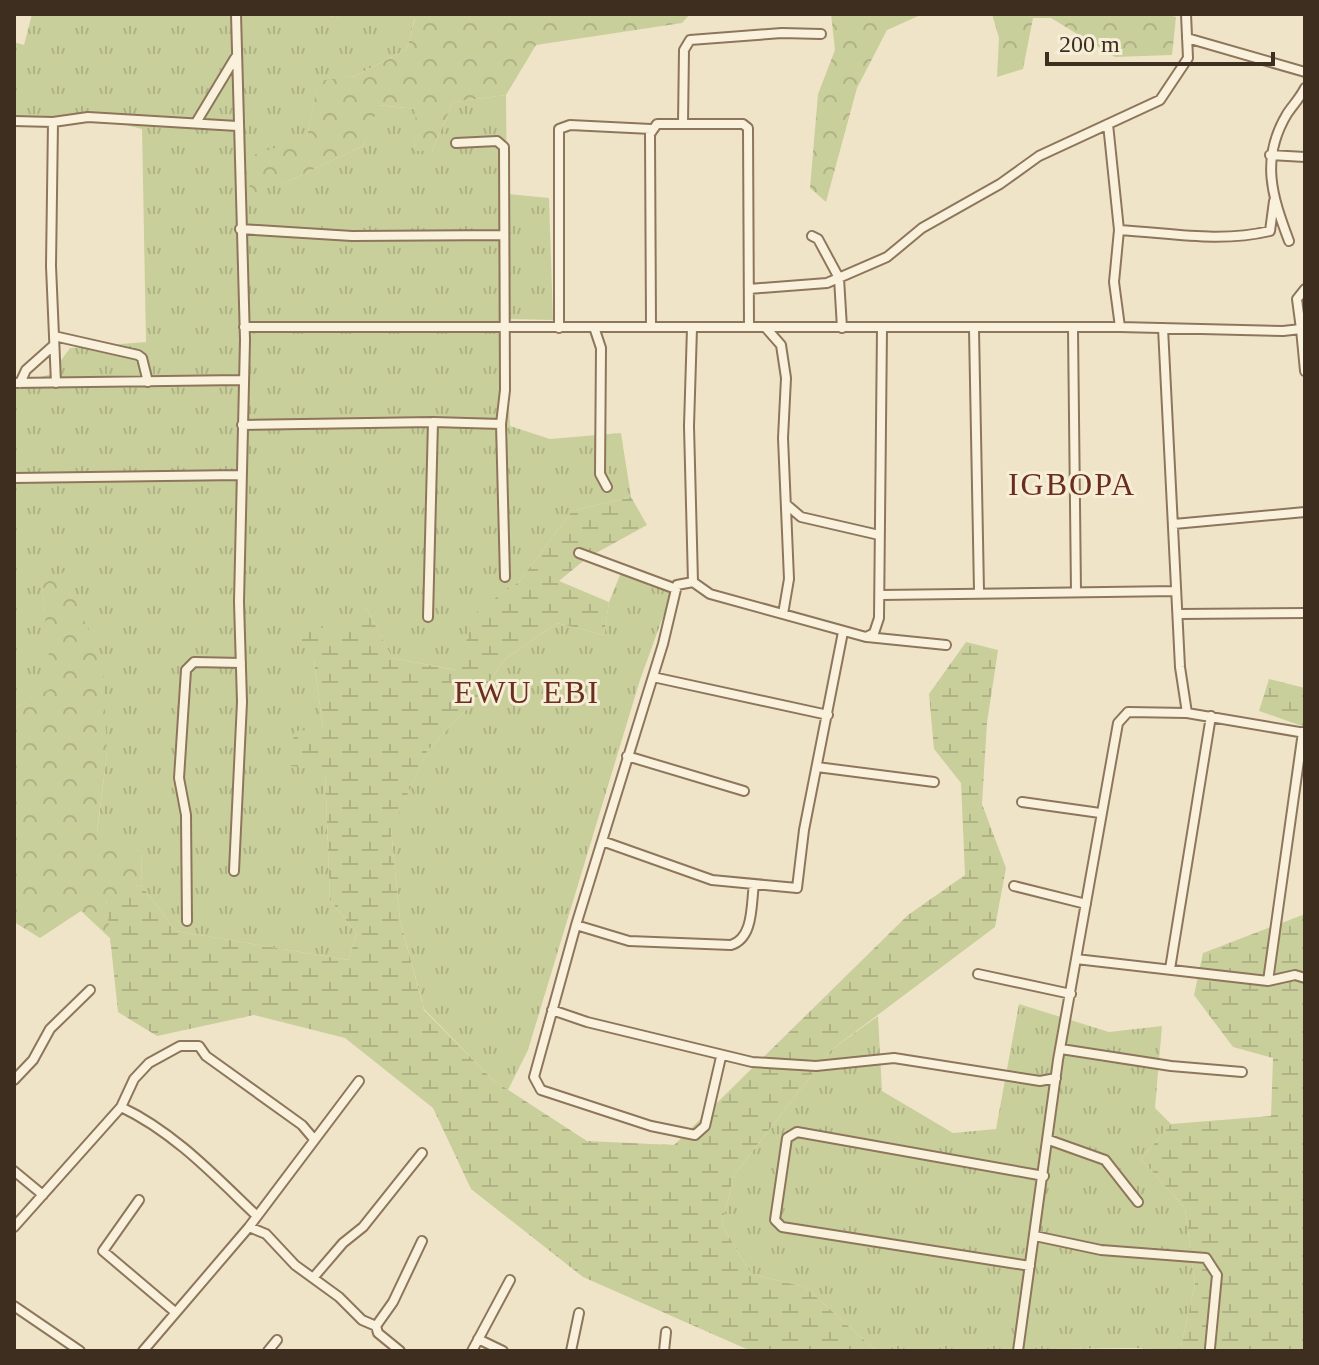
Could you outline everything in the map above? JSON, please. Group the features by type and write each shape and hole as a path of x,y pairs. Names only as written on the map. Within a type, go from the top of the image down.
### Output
{"street":[{"path":"234,871 241,663 240,475 244,327 236,14"},
{"path":"749,289 814,285 839,278 887,257 922,228 1000,184 1039,156 1160,100 1188,58 1186,14"},
{"path":"683,123 684,50 690,40 782,33 821,34"},
{"path":"1187,38 1305,72"},
{"path":"197,121 235,57"},
{"path":"221,77 236,77"},
{"path":"1119,230 1180,237 1252,235 1270,231 1274,201 1270,155 1286,116 1305,88"},
{"path":"667,124 682,104"},
{"path":"14,121 53,122 88,117 197,121 237,126"},
{"path":"53,122 56,383"},
{"path":"559,328 559,129 570,125 651,129 683,123 743,124 748,128 749,327"},
{"path":"1108,124 1119,230 1114,282 1120,327"},
{"path":"651,129 651,326"},
{"path":"456,143 503,143 501,424 505,577"},
{"path":"1270,155 1305,157"},
{"path":"1274,201 1289,241"},
{"path":"240,229 352,236 503,235"},
{"path":"812,236 818,239 839,278 842,328"},
{"path":"1305,289 1297,299 1305,371"},
{"path":"244,327 1301,329"},
{"path":"594,327 601,348 600,474 607,487"},
{"path":"692,328 689,426 693,582"},
{"path":"766,328 781,345"},
{"path":"783,614 789,579 783,438 786,378 781,345 786,328"},
{"path":"866,637 874,633 879,618 882,328"},
{"path":"1163,328 1180,667 1187,713"},
{"path":"974,329 979,591"},
{"path":"1073,329 1076,592"},
{"path":"54,341 138,355 142,358 148,382"},
{"path":"17,383 54,341"},
{"path":"17,383 241,380"},
{"path":"428,617 433,422"},
{"path":"242,425 501,424"},
{"path":"14,478 240,475"},
{"path":"787,504 801,517 879,535"},
{"path":"1174,524 1305,512"},
{"path":"579,553 676,589"},
{"path":"721,1057 717,1083 701,1132 695,1135 651,1126 541,1090 534,1077 576,925 653,677 676,589 681,583 693,582 710,594 843,632 946,645"},
{"path":"880,595 979,591 1176,591"},
{"path":"1178,614 1305,613"},
{"path":"602,841 712,880 797,888 843,632"},
{"path":"187,921 186,815 179,778 186,670 194,662 241,663"},
{"path":"653,677 828,715"},
{"path":"1018,1351 1056,1078 1100,813 1120,717 1128,712 1187,713 1304,733 1268,981"},
{"path":"1170,969 1211,716"},
{"path":"627,756 744,791"},
{"path":"817,767 934,782"},
{"path":"1022,802 1100,813"},
{"path":"576,925 629,941 731,945 742,940 748,928 754,884"},
{"path":"1014,886 1086,904"},
{"path":"1076,959 1268,981 1295,975 1305,978"},
{"path":"978,974 1071,994"},
{"path":"14,1080 33,1060 50,1029 90,990"},
{"path":"552,1010 721,1057 790,1066 894,1058 1040,1081 1056,1078"},
{"path":"14,1227 121,1107 134,1079 149,1063 171,1050 194,1044 302,1125 313,1138"},
{"path":"1061,1049 1171,1066 1242,1072"},
{"path":"143,1351 249,1227 313,1138 359,1081"},
{"path":"121,1107 144,1118 187,1150 257,1216"},
{"path":"1030,1266 782,1227 775,1220 787,1138 797,1132 1044,1176"},
{"path":"1049,1140 1105,1160 1138,1202"},
{"path":"313,1278 343,1243 363,1227 422,1153"},
{"path":"14,1171 43,1195"},
{"path":"139,1200 103,1251 175,1312"},
{"path":"249,1227 266,1234 362,1320 376,1326"},
{"path":"1035,1236 1101,1250 1206,1258 1217,1275 1210,1348"},
{"path":"376,1326 393,1302 422,1241"},
{"path":"472,1351 510,1280"},
{"path":"14,1306 80,1351"},
{"path":"571,1351 579,1313"},
{"path":"376,1326 378,1333 400,1351"},
{"path":"664,1351 666,1332"},
{"path":"478,1339 503,1351"},
{"path":"268,1351 277,1340"}],"green space":[{"path":"32,14 320,14 340,18 415,18 407,49 355,76 318,82 307,137 250,193 293,179 363,146 378,105 417,109 414,151 432,151 453,102 506,95 507,194 549,198 553,320 504,319 510,426 550,439 621,433 631,497 572,511 519,582 479,610 456,670 392,658 366,607 314,660 323,729 292,766 325,770 330,900 357,934 348,960 176,931 141,885 142,852 97,833 107,754 42,585 53,688 14,708 14,385 51,374 70,348 146,342 142,129 89,116 14,116 14,42 24,45"},
{"path":"320,14 690,14 682,23 536,45 506,95 453,102 432,151 414,151 416,109 379,105 363,146 293,179 250,194 248,157 307,137 318,81 355,76 407,49 415,19 340,18"},
{"path":"831,14 923,14 887,30 857,88 826,202 810,188 818,94 835,50"},
{"path":"992,14 1164,14 1176,17 1172,55 1115,57 1051,18 1033,18 1023,69 997,77 999,38"},
{"path":"631,497 647,525 587,558 559,581 609,602 604,635 557,623 505,659 480,695 428,750 391,830 400,920 424,1010 493,1080 587,1141 674,1145 908,915 965,875 961,783 934,749 929,694 966,642 998,650 987,723 982,804 1006,868 995,927 831,1050 734,1175 722,1225 751,1274 805,1287 876,1351 751,1351 583,1277 471,1189 433,1108 345,1038 254,1015 157,1036 118,1012 106,899 141,885 176,931 348,960 357,934 330,900 325,771 291,766 294,731 323,729 314,660 294,629 342,627 366,607 392,658 455,670 478,610 519,582 572,511"},
{"path":"622,570 676,581 640,680 528,1050 508,1090 493,1080 424,1009 400,920 391,829 428,750 480,695 505,659 557,623 604,635 609,602"},
{"path":"64,572 103,665 107,754 97,832 142,852 141,885 106,900 113,941 81,911 40,938 14,922 14,708 52,688 42,585"},
{"path":"1269,679 1305,688 1305,727 1259,711"},
{"path":"1305,914 1305,1351 1180,1351 1195,1284 1185,1208 1141,1159 1171,1124 1271,1116 1273,1058 1233,1047 1194,995 1203,953"},
{"path":"1019,1004 1109,1032 1162,1026 1155,1108 1171,1124 1141,1159 1185,1208 1195,1284 1180,1351 1135,1348 876,1351 805,1287 751,1274 722,1225 734,1175 831,1050 878,1016 882,1091 953,1133 996,1129"}],"district":[{"name":"IGBOPA","path":"1072,484"},
{"name":"EWU EBI","path":"527,692"}]}
